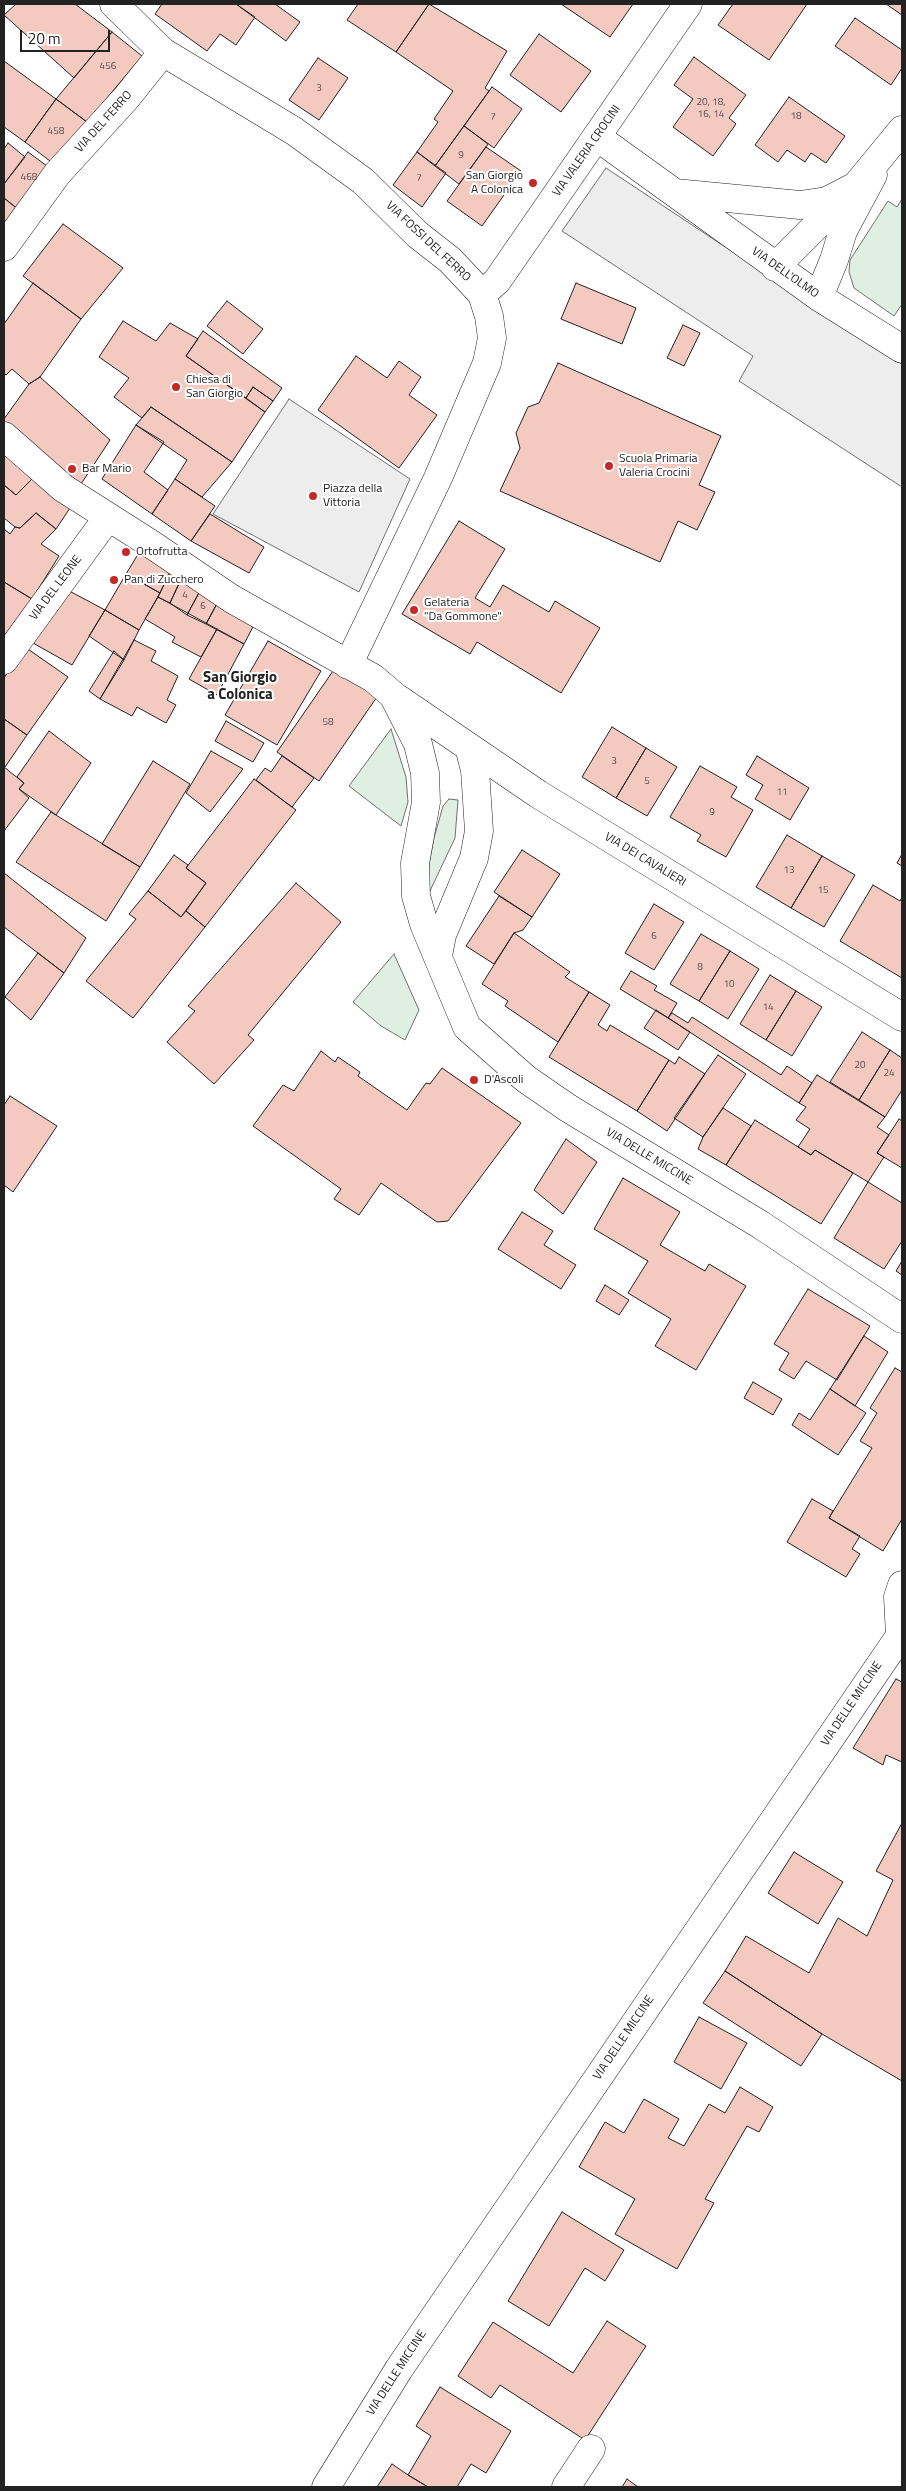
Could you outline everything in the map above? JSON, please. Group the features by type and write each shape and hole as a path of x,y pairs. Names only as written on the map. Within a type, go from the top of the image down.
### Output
{"street":[{"path":"114,4 163,52"},
{"name":"VIA VALERIA CROCINI","path":"482,294 498,281 688,4"},
{"name":"VIA DEL FERRO","path":"4,246 57,174 127,97 163,52"},
{"name":"VIA FOSSI DEL FERRO","path":"163,52 294,131 363,181 418,235 450,260 482,294 489,316 492,338 487,363 438,478 348,665"},
{"path":"775,267 856,186 902,130"},
{"name":"VIA DELL'OLMO","path":"597,137 775,267 902,349"},
{"path":"819,297 843,231 886,151"},
{"path":"672,193 800,205 827,201 856,186"},
{"name":"VIA DELLE MICCINE","path":"4,436 64,488 232,599 373,678 393,695 418,744 425,772 426,802 415,863 416,896 424,924 467,1027 526,1079 568,1108 761,1225 902,1319"},
{"name":"VIA DEL LEONE","path":"4,660 108,517"},
{"name":"VIA DEI CAVALIERI","path":"393,695 538,794 902,1016"},
{"path":"438,956 442,935 474,858 479,831 475,770 469,748"},
{"name":"VIA DELLE MICCINE","path":"326,2487 398,2369 901,1637 898,1597 902,1585"},
{"path":"566,2487 591,2449"}],"green space":[{"path":"902,199 902,304 894,316 854,288 849,272 850,260 888,201 897,207"},
{"path":"391,729 406,777 408,802 401,826 349,786"},
{"path":"449,799 458,800 455,838 429,893 428,870 434,838 443,806"},
{"path":"394,954 419,1010 405,1040 381,1026 353,1002"}],"shaded area":[{"path":"606,168 902,364 902,487 739,381 753,356 562,231"},
{"name":"Piazza della Vittoria","path":"289,399 410,479 359,592 213,514"}],"building":[{"path":"16,4 75,4 112,32 74,78 4,15"},
{"path":"162,4 236,4 255,17 236,45 220,34 207,51 155,14"},
{"path":"236,4 275,4 300,22 286,41"},
{"path":"358,4 429,4 396,52 347,20"},
{"path":"429,4 507,51 485,88 489,91 435,166 417,152 438,122 434,119 453,91 396,52"},
{"path":"561,4 633,4 610,37"},
{"path":"733,4 807,4 769,60 718,25"},
{"path":"886,4 902,4 902,15"},
{"path":"855,18 902,50 902,68 891,85 835,46"},
{"path":"112,32 142,56 87,122 56,99"},
{"path":"539,34 591,71 561,112 510,75"},
{"path":"694,57 746,95 729,118 736,124 713,156 673,127 693,99 674,85"},
{"path":"318,58 348,78 319,120 289,100"},
{"path":"4,61 56,99 25,142 4,127"},
{"path":"492,87 522,109 494,148 464,126"},
{"path":"789,97 845,136 826,163 811,153 805,162 787,150 778,162 755,145"},
{"path":"56,99 87,122 54,164 25,142"},
{"path":"464,126 488,144 459,184 435,166"},
{"path":"8,143 25,157 4,184 4,149"},
{"path":"486,147 521,171 482,226 447,201"},
{"path":"28,152 55,172 24,214 4,198 4,184"},
{"path":"417,152 446,173 422,207 393,185"},
{"path":"4,198 24,214 12,230 4,224"},
{"path":"63,224 123,268 81,319 23,276"},
{"path":"33,283 81,319 40,377 29,384 12,369 6,375 4,373 4,324"},
{"path":"576,283 636,308 622,344 561,319"},
{"path":"227,301 263,329 243,354 207,326"},
{"name":"Chiesa di San Giorgio","path":"123,321 156,341 170,323 198,339 186,356 265,412 232,462 151,407 142,418 114,397 129,378 99,357"},
{"path":"683,325 700,333 684,366 667,358"},
{"path":"203,331 282,388 273,401 253,387 246,398 186,356"},
{"path":"356,356 387,378 399,361 421,377 409,395 437,415 399,468 318,410"},
{"name":"Scuola Primaria Valeria Crocini","path":"558,363 721,436 699,485 715,492 697,530 678,521 660,562 500,491 520,448 516,433 528,407 539,403"},
{"path":"40,377 110,440 79,487 4,426 4,419 29,384"},
{"path":"253,387 273,401 265,412 246,398"},
{"path":"151,407 232,462 202,497 175,479 187,460 136,425"},
{"path":"136,425 164,442 144,472 168,490 152,514 102,479"},
{"path":"4,450 33,478 16,495 4,485"},
{"path":"33,478 70,508 56,529 36,513 20,528 15,527 4,518 4,485 16,495"},
{"path":"175,479 215,506 191,541 152,514"},
{"path":"36,513 56,529 41,544 59,556 32,599 4,582 4,529 10,534 15,527 20,528"},
{"path":"210,514 264,547 249,573 191,541"},
{"path":"459,521 505,549 475,598 490,607 503,585 549,612 555,601 600,628 561,693 477,642 470,654 402,614"},
{"path":"140,551 171,570 160,593 126,574"},
{"path":"171,570 182,577 170,603 158,597"},
{"path":"126,574 160,593 139,630 105,610"},
{"path":"182,577 201,589 187,615 170,603"},
{"path":"4,582 32,599 4,641"},
{"path":"60,586 105,610 72,665 26,639"},
{"path":"201,589 219,600 206,624 187,615"},
{"path":"158,597 217,629 201,657 172,642 175,637 145,619"},
{"path":"219,600 255,623 244,644 206,624"},
{"path":"105,610 139,630 124,660 89,636"},
{"path":"217,629 244,644 217,695 189,679"},
{"path":"134,640 156,651 151,661 178,676 167,700 176,705 166,723 137,707 132,716 100,699"},
{"path":"268,641 321,671 277,745 225,715"},
{"path":"25,647 68,677 27,735 4,719 4,678"},
{"path":"114,651 124,660 100,699 89,691"},
{"path":"333,671 379,694 319,781 277,752"},
{"path":"4,719 27,735 5,767 4,765"},
{"path":"226,721 264,743 253,762 215,741"},
{"path":"612,727 646,748 616,798 582,777"},
{"path":"49,731 91,763 56,815 19,789 24,783 17,777"},
{"path":"646,748 677,767 647,816 616,798"},
{"path":"211,751 243,769 210,812 186,793"},
{"path":"282,756 314,778 292,807 256,780 265,768 271,772"},
{"path":"757,756 809,788 790,820 755,799 763,785 746,775"},
{"path":"153,761 190,784 140,867 102,844"},
{"path":"700,766 737,787 731,797 753,810 726,857 697,841 701,835 670,817"},
{"path":"4,767 24,783 19,789 29,798 4,831"},
{"path":"254,779 296,810 205,927 186,911 206,883 186,868"},
{"path":"51,812 140,867 106,921 16,862"},
{"path":"787,835 822,856 791,908 756,887"},
{"path":"522,850 560,874 532,917 494,892"},
{"path":"902,854 902,866 897,863"},
{"path":"174,855 188,865 186,868 206,883 181,917 148,891"},
{"path":"822,856 855,875 824,927 791,908"},
{"path":"4,873 86,938 64,973 4,927"},
{"path":"296,883 341,922 248,1035 254,1040 214,1084 167,1042 195,1011 188,1006"},
{"path":"873,885 900,901 902,897 902,978 840,941"},
{"path":"148,891 181,917 186,911 205,927 133,1018 86,981 136,919 129,914"},
{"path":"499,896 532,917 523,930 514,933 494,964 466,946"},
{"path":"654,904 684,922 654,970 625,953"},
{"path":"514,933 570,972 565,977 589,992 558,1042 505,1006 508,1001 482,984"},
{"path":"701,934 730,951 699,1001 670,984"},
{"path":"730,951 759,969 728,1019 699,1001"},
{"path":"38,953 64,973 31,1020 5,997"},
{"path":"631,971 657,986 654,990 677,1003 668,1018 620,989"},
{"path":"770,975 796,991 766,1040 740,1024"},
{"path":"796,991 822,1007 792,1056 766,1040"},
{"path":"589,992 610,1005 598,1025 607,1031 610,1025 669,1060 637,1111 549,1057"},
{"path":"656,1010 690,1032 678,1050 644,1028"},
{"path":"672,1013 688,1023 692,1017 781,1075 787,1066 812,1083 799,1103 668,1018"},
{"path":"862,1032 890,1050 859,1100 830,1082"},
{"path":"890,1050 902,1058 902,1090 885,1117 859,1100"},
{"path":"321,1051 335,1062 338,1057 360,1072 358,1076 407,1110 426,1083 430,1084 442,1068 521,1123 448,1221 437,1222 381,1183 359,1215 334,1199 341,1189 253,1126 283,1085 294,1091"},
{"path":"718,1055 746,1074 703,1137 674,1118"},
{"path":"679,1057 705,1074 667,1131 637,1111 669,1060 675,1064"},
{"path":"817,1075 885,1117 877,1127 889,1135 877,1153 884,1157 868,1182 815,1150 811,1155 798,1147 810,1129 796,1120 806,1107 799,1103"},
{"path":"10,1096 57,1126 13,1192 4,1185 4,1105"},
{"path":"723,1108 751,1126 726,1165 698,1149 703,1137"},
{"path":"899,1119 902,1121 902,1168 877,1153"},
{"path":"755,1120 811,1155 815,1150 853,1173 821,1224 726,1165"},
{"path":"566,1139 597,1162 563,1214 534,1190"},
{"path":"623,1178 680,1212 660,1245 705,1271 709,1264 746,1286 696,1370 655,1346 671,1319 628,1293 648,1261 594,1229"},
{"path":"868,1182 902,1203 902,1241 884,1269 834,1238"},
{"path":"522,1212 553,1231 544,1245 576,1265 561,1289 498,1249"},
{"path":"902,1261 902,1275 896,1271"},
{"path":"605,1285 629,1300 619,1315 596,1301"},
{"path":"808,1289 870,1326 837,1380 806,1361 794,1379 779,1370 789,1353 774,1344"},
{"path":"864,1336 888,1352 855,1406 830,1389"},
{"path":"895,1368 902,1372 902,1519 883,1551 829,1518 872,1448 860,1441 877,1413 870,1408"},
{"path":"753,1382 782,1399 773,1415 744,1398"},
{"path":"830,1389 866,1413 838,1455 792,1425 799,1413 810,1420"},
{"path":"812,1499 833,1511 829,1518 860,1536 852,1549 860,1554 846,1577 787,1542"},
{"path":"896,1679 902,1682 902,1762 886,1755 883,1765 853,1748"},
{"path":"902,1823 902,2081 822,2034 725,1971 746,1936 809,1973 838,1918 867,1936 893,1880 876,1871"},
{"path":"794,1852 843,1882 818,1924 768,1893"},
{"path":"725,1971 822,2034 801,2066 703,2003"},
{"path":"699,2017 747,2043 721,2089 674,2062"},
{"path":"740,2087 773,2107 759,2132 747,2126 705,2199 714,2203 677,2269 615,2234 635,2199 579,2167 605,2122 624,2133 644,2099 679,2119 668,2138 684,2146 709,2104 725,2113"},
{"path":"562,2212 624,2250 605,2281 585,2268 549,2326 508,2301"},
{"path":"607,2321 646,2346 585,2440 500,2385 491,2398 458,2376 493,2322 573,2373"},
{"path":"440,2387 511,2431 486,2473 471,2464 457,2487 428,2487 408,2475 431,2436 416,2426"},
{"path":"392,2464 408,2475 428,2487 377,2487"},
{"path":"627,2479 638,2487 622,2487"}],"place":[{"name":"San Giorgio A Colonica","path":"533,183"},
{"name":"Chiesa di San Giorgio","path":"176,387"},
{"name":"Scuola Primaria Valeria Crocini","path":"609,466"},
{"name":"Bar Mario","path":"72,469"},
{"name":"Piazza della Vittoria","path":"313,496"},
{"name":"Ortofrutta","path":"126,552"},
{"name":"Pan di Zucchero","path":"114,580"},
{"name":"Gelateria \"Da Gommone\"","path":"414,610"},
{"name":"D'Ascoli","path":"474,1080"}],"district":[{"name":"San Giorgio a Colonica","path":"240,686"}]}
